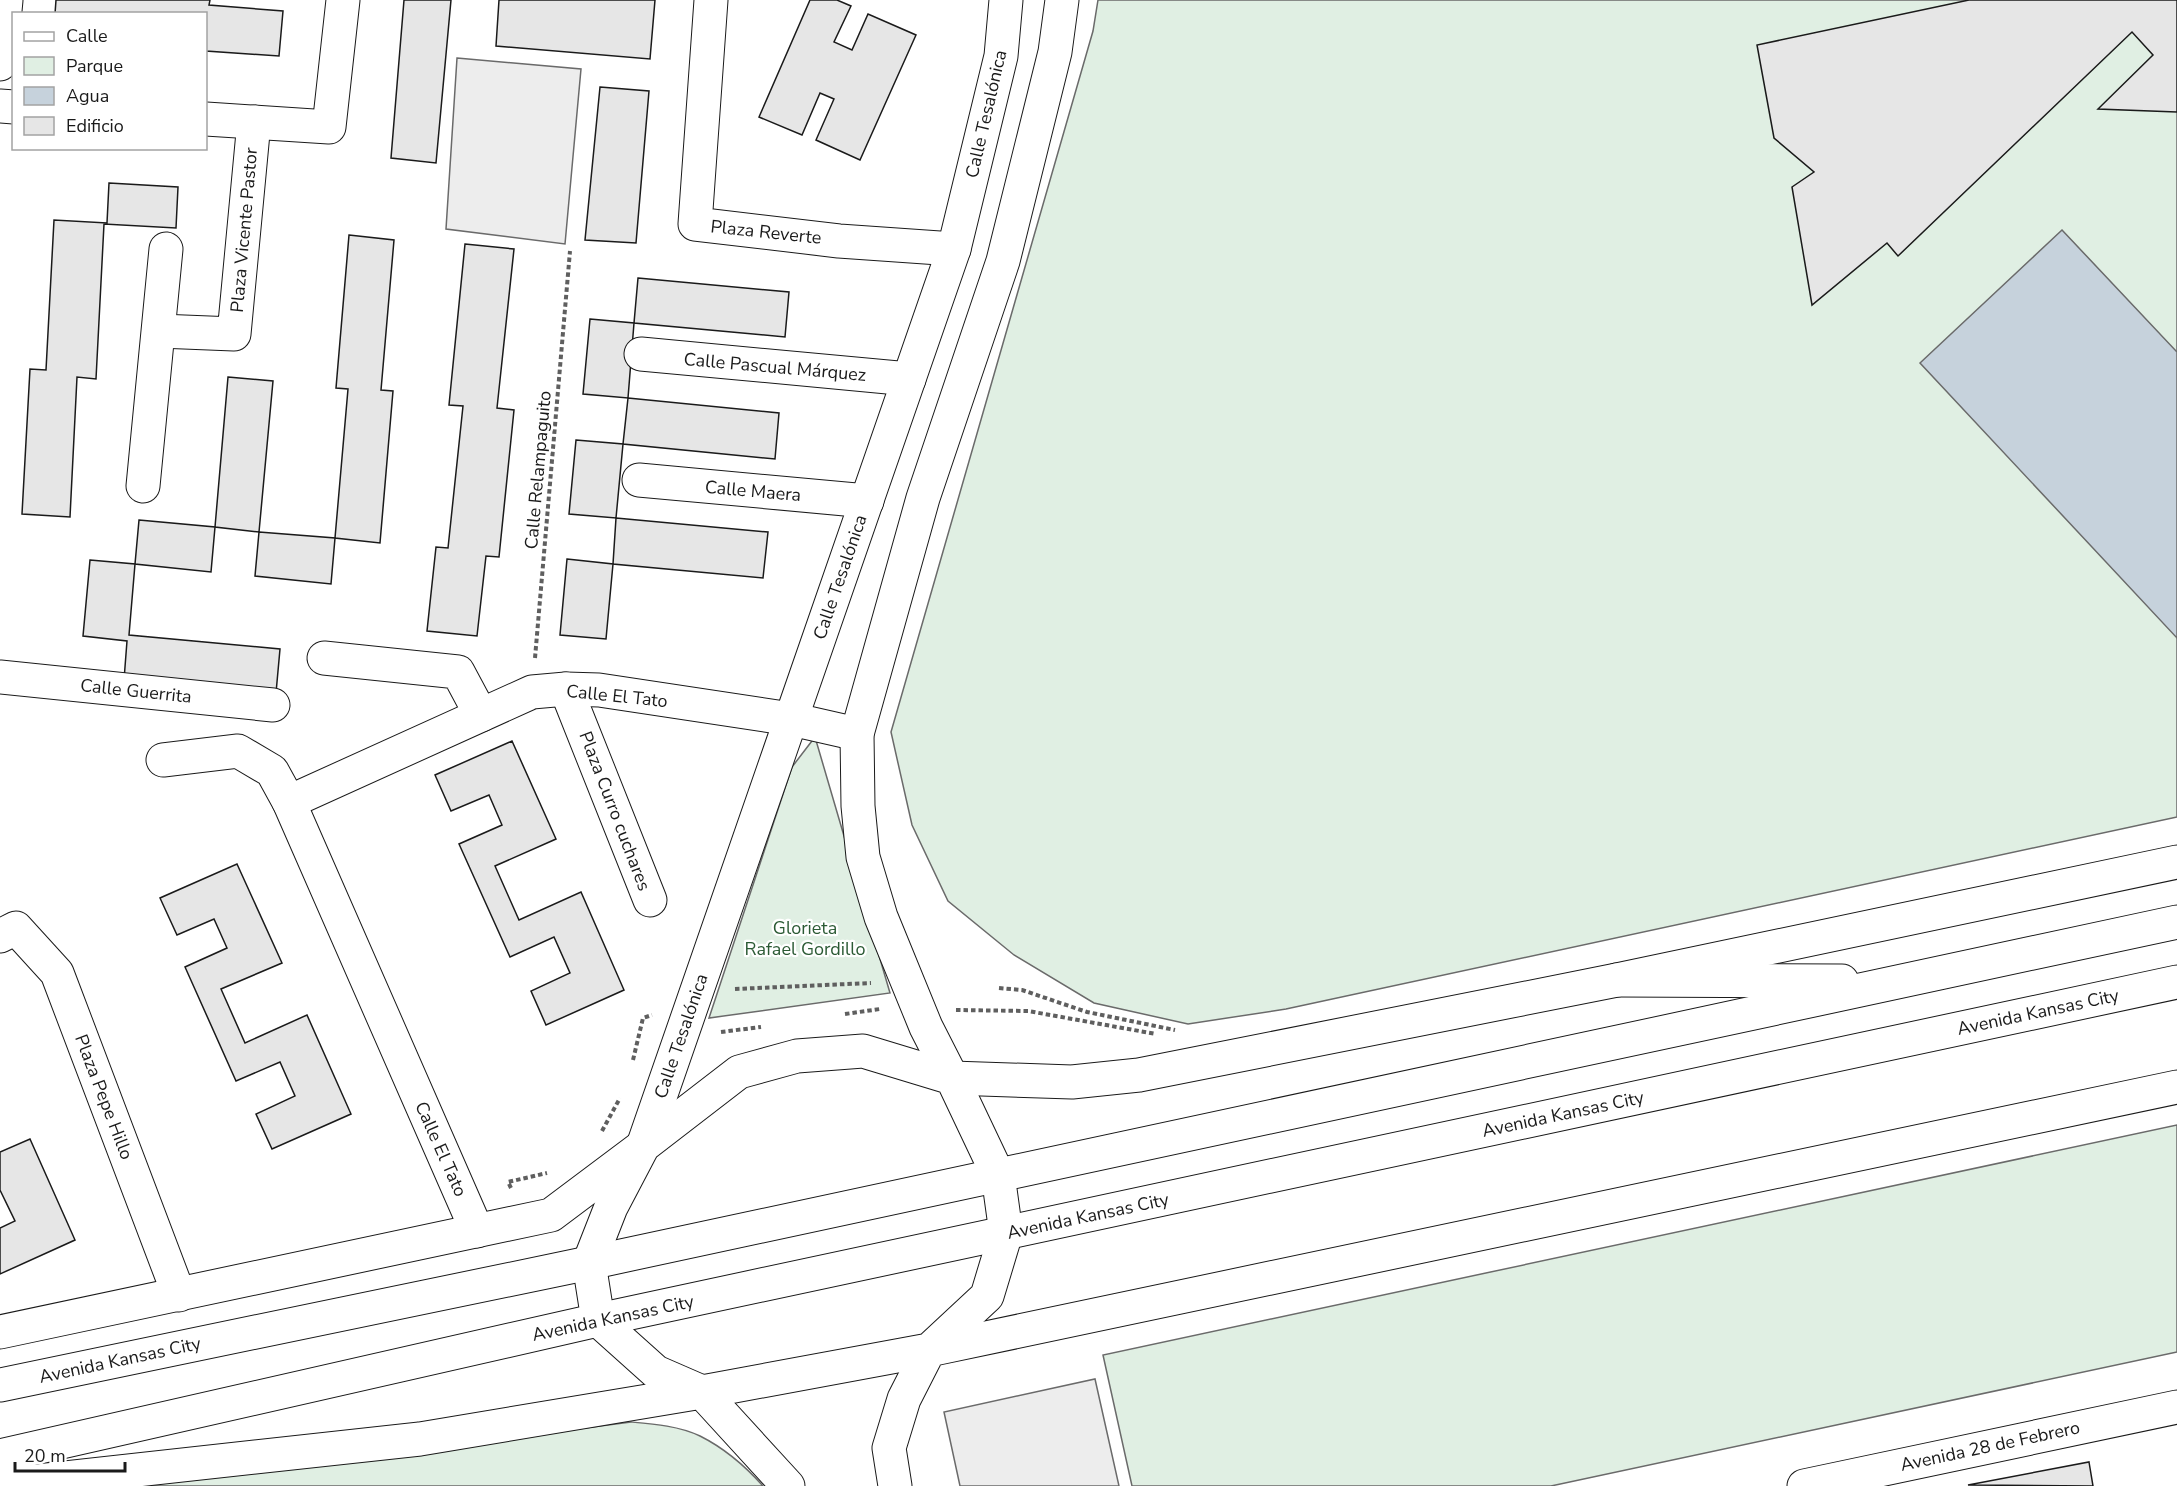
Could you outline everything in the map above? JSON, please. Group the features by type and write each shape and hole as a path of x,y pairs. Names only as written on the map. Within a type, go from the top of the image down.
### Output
{"street":[{"path":"0,64 6,0"},
{"path":"207,119 329,127 343,0"},
{"name":"Plaza Reverte","path":"711,0 695,224 839,241 954,249"},
{"name":"Calle Tesalónica","path":"643,1146 954,249 1001,56 1006,0"},
{"path":"896,1486 890,1448 904,1399 929,1350 987,1296 1006,1233 999,1175 926,1027 881,917 863,857 858,806 857,734 923,498 1003,261 1055,52 1062,0"},
{"name":"Plaza Vicente Pastor","path":"159,330 234,334 254,122"},
{"path":"142,486 166,249"},
{"path":"954,249 1003,261"},
{"name":"Calle Pascual Márquez","path":"641,354 909,380"},
{"name":"Calle Maera","path":"639,480 867,501"},
{"path":"324,658 458,672 481,715"},
{"name":"Calle Guerrita","path":"0,677 273,705"},
{"name":"Calle El Tato","path":"289,802 532,692 566,689 608,692 791,718 857,734"},
{"name":"Plaza Curro cuchares","path":"566,689 650,900"},
{"name":"Calle El Tato","path":"163,760 238,751 272,771 289,802 477,1232"},
{"path":"0,1332 552,1215 740,1072 797,1056 863,1051 952,1078 1072,1082 1139,1075 1617,980 2177,862"},
{"name":"Avenida Kansas City","path":"0,1385 589,1263 2177,922"},
{"name":"Plaza Pepe Hillo","path":"0,936 16,928 57,973 179,1295"},
{"path":"1617,980 1903,981"},
{"name":"Avenida Kansas City","path":"0,1456 598,1320 2177,982"},
{"path":"0,1485 420,1438 702,1392 929,1350 2177,1087"},
{"path":"643,1146 610,1207 589,1263 598,1320 656,1372 702,1392 788,1486"},
{"name":"Avenida 28 de Febrero","path":"1804,1486 2177,1407"}],"path":[{"name":"Calle Relampaguito","path":"532,692 570,251"},
{"path":"729,995 736,988 878,982"},
{"path":"631,1064 643,1018 658,1013"},
{"path":"599,1135 620,1097"},
{"path":"513,1195 508,1182 548,1172"}],"green space":[{"path":"1098,0 2177,0 2177,817 1286,1009 1188,1024 1094,1003 1014,955 948,901 912,825 891,732 1093,31"},
{"name":"Glorieta Rafael Gordillo","path":"815,737 890,993 709,1018 792,767"},
{"path":"2177,1125 2177,1352 1551,1486 1132,1486 1103,1355"},
{"path":"631,1422 675,1428 700,1436 734,1458 763,1486 136,1486"}],"shaded area":[{"path":"457,58 581,69 565,244 446,229"},
{"path":"1095,1379 1119,1486 960,1486 944,1412"}],"water":[{"path":"2062,230 2177,352 2177,638 1920,363"}],"building":[{"path":"56,0 210,0 209,5 283,11 279,56 207,51 207,12 55,12"},
{"path":"404,0 451,0 436,163 391,158"},
{"path":"499,0 655,0 650,59 496,46"},
{"path":"810,0 837,0 851,6 834,42 852,50 868,14 916,35 860,160 816,140 834,99 820,93 802,135 759,117"},
{"path":"1969,0 2177,0 2177,112 2098,109 2153,55 2132,32 1898,256 1887,243 1812,305 1792,187 1814,172 1774,138 1757,45"},
{"path":"600,87 649,91 636,243 585,240"},
{"path":"109,183 178,187 176,228 104,224 96,379 77,377 70,517 22,514 30,369 46,370 54,220 107,223"},
{"path":"349,235 394,240 381,390 393,391 380,543 335,538 348,389 336,388"},
{"path":"465,244 514,249 497,408 514,410 499,557 486,556 477,636 427,631 436,547 448,548 463,406 449,405"},
{"path":"638,278 789,292 785,337 634,323"},
{"path":"590,319 634,323 628,398 583,394"},
{"path":"228,377 273,381 259,532 215,527"},
{"path":"628,398 779,413 775,459 623,444"},
{"path":"576,440 623,444 616,518 569,514"},
{"path":"616,518 768,532 763,578 613,564"},
{"path":"139,520 215,527 211,572 135,564"},
{"path":"259,532 335,538 331,584 255,576"},
{"path":"567,559 613,564 606,639 560,635"},
{"path":"90,560 135,564 129,635 280,649 276,693 124,680 127,641 83,636"},
{"path":"512,741 556,839 495,866 519,920 581,892 624,990 546,1025 531,991 570,973 554,937 510,957 459,844 502,825 489,795 451,811 435,775"},
{"path":"237,864 282,963 221,989 245,1043 307,1015 351,1114 272,1149 256,1114 295,1096 280,1062 236,1081 185,967 227,948 214,919 177,935 160,898"},
{"path":"30,1139 75,1240 0,1274 0,1228 15,1221 0,1190 0,1152"},
{"path":"2089,1462 2093,1486 1968,1485"}]}
